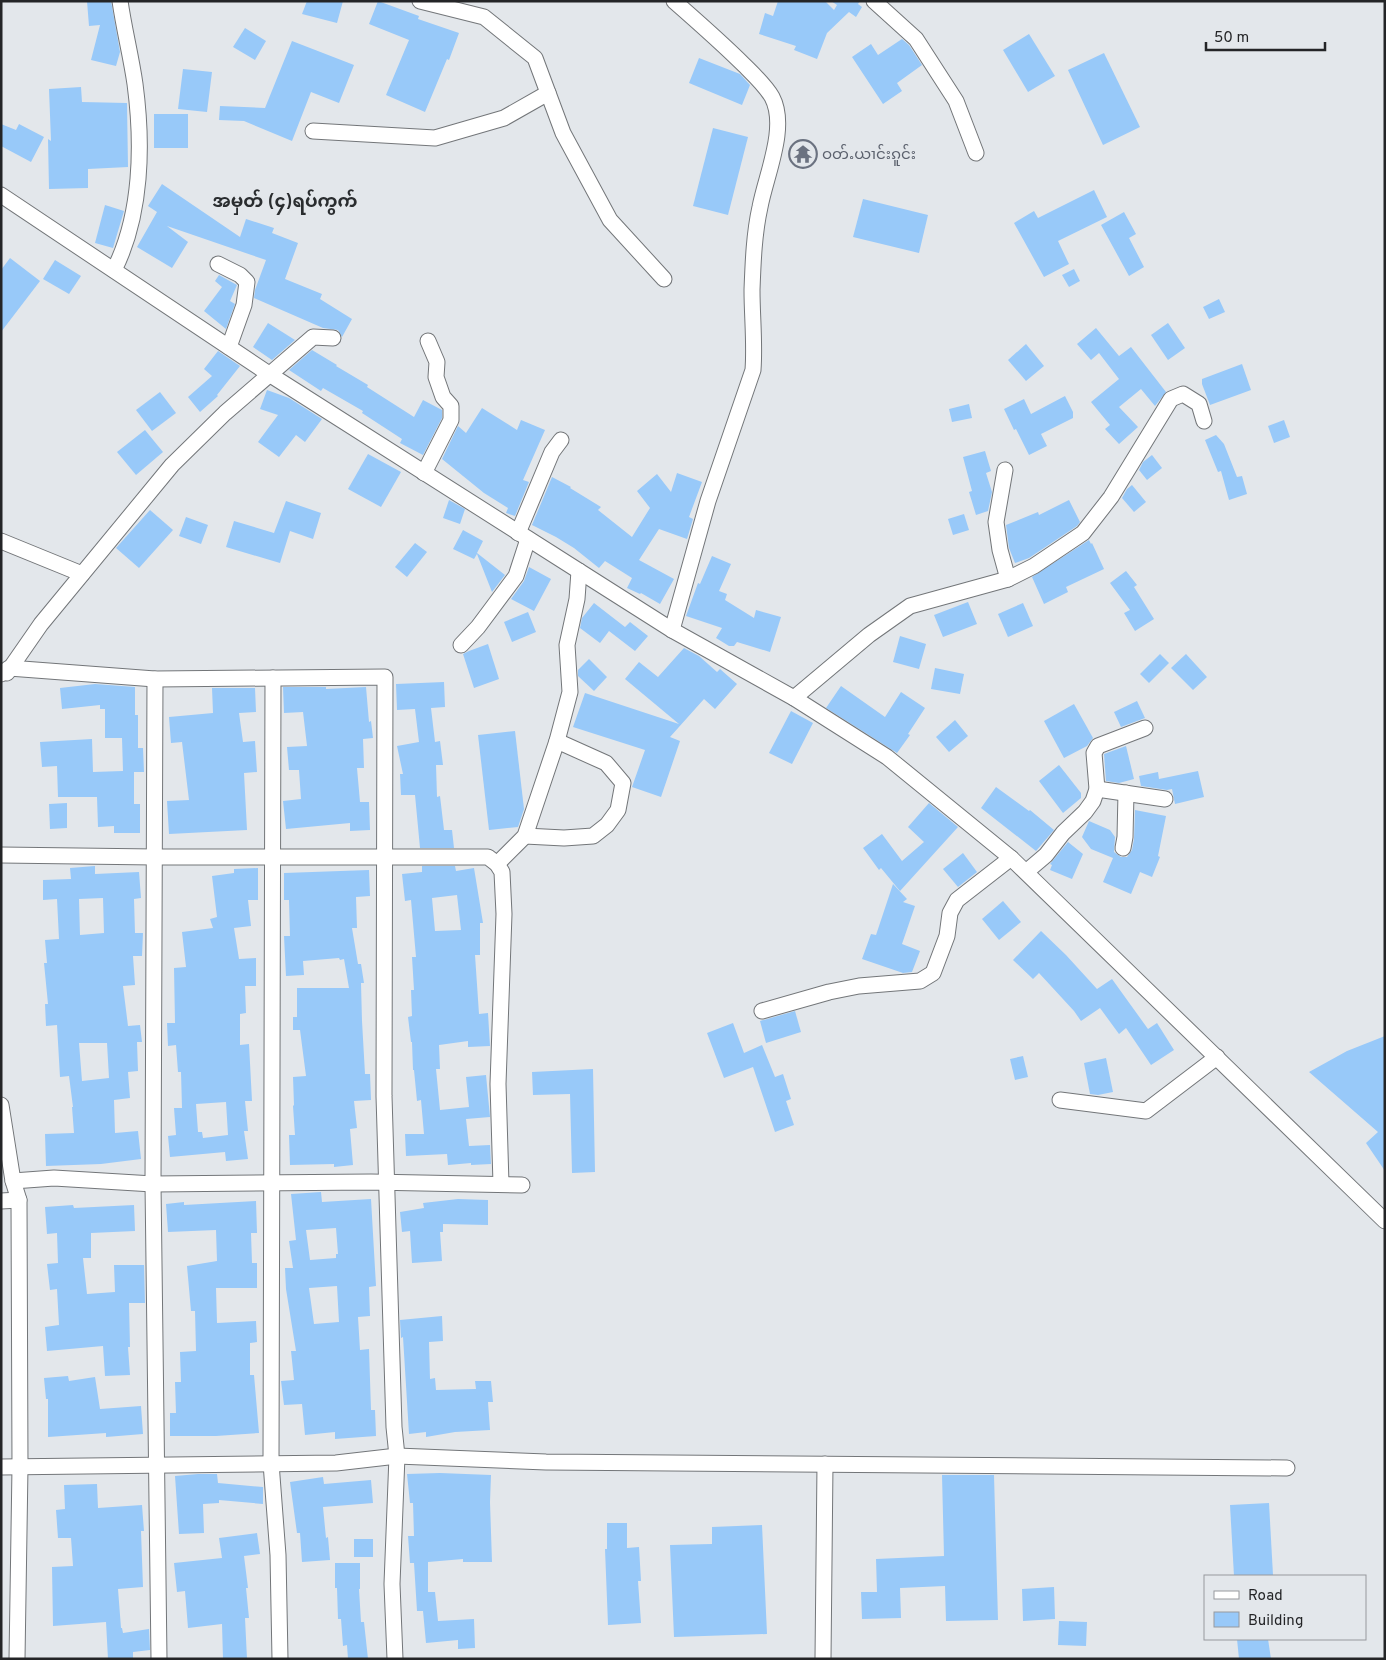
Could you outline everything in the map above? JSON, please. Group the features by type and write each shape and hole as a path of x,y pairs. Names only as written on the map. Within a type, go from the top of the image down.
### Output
{"street":[{"path":"114,270 123,252 136,206 139,139 135,84 120,1"},
{"path":"420,1 484,17 535,58 562,133 610,220 664,280"},
{"path":"672,630 708,501 753,370 752,290 759,209 776,140 778,116 772,96 755,76 674,1"},
{"path":"874,1 916,38 956,101 976,153"},
{"path":"313,131 435,138 504,118 548,93"},
{"path":"1,195 269,374 523,536 672,630 794,698 887,756 1026,872 1385,1221"},
{"path":"218,264 240,275 247,282 244,305 229,347"},
{"path":"1,684 5,671 41,624 172,465 225,413 313,337 333,338"},
{"path":"424,473 451,420 451,406 443,397 436,377 437,362 428,341"},
{"path":"794,698 869,635 910,606 1008,579 1034,566 1083,533 1111,497 1171,399 1183,394 1199,404 1204,421"},
{"path":"460,645 478,627 516,576 523,536 552,452 561,440"},
{"path":"1005,470 996,522 1000,550 1008,579"},
{"path":"1,540 82,574"},
{"path":"497,864 525,836 557,741 570,692 567,645 577,599 579,571"},
{"path":"5,671 156,679 385,677 384,1096 394,1427 397,1456 392,1584 395,1659"},
{"path":"273,678 272,1463 278,1555 280,1659"},
{"path":"156,679 153,1184 159,1659"},
{"path":"1026,872 1046,855 1063,833 1085,812 1093,801 1097,789 1094,753 1098,746 1145,728"},
{"path":"525,836 564,838 594,836 607,825 618,810 623,783 606,763 557,741"},
{"path":"1097,789 1165,799"},
{"path":"1123,848 1126,837 1126,793"},
{"path":"1,855 488,857 497,864 502,872 504,914 498,1084 501,1184"},
{"path":"762,1012 829,992 859,986 920,981 933,973 947,936 950,914 957,900 1011,858"},
{"path":"1060,1100 1146,1111 1217,1057"},
{"path":"1,1105 13,1181 19,1200 20,1467 17,1659"},
{"path":"13,1181 54,1178 153,1184 386,1182 522,1185"},
{"path":"1,1201 19,1200"},
{"path":"1,1467 336,1463 397,1456 546,1462 1287,1468"},
{"path":"822,1659 825,1464"}],"building":[{"path":"87,1 111,1 120,52 116,66 91,60 100,25 89,26"},
{"path":"307,1 343,1 337,23 302,14"},
{"path":"378,1 419,16 418,19 459,33 425,112 386,95 409,40 369,24"},
{"path":"778,1 825,1 834,10 837,5 831,1 860,1 858,4 862,7 856,17 849,12 827,33 817,59 794,50 796,46 759,34 765,13 773,16"},
{"path":"245,28 266,41 255,60 233,47"},
{"path":"1029,34 1055,76 1028,92 1003,50"},
{"path":"902,39 909,45 922,65 897,83 902,91 883,104 852,57 871,44 878,55"},
{"path":"292,41 354,65 339,103 311,92 292,141 244,121 219,120 220,106 265,108"},
{"path":"1104,53 1140,127 1103,145 1068,70"},
{"path":"699,58 740,74 750,85 742,105 689,83"},
{"path":"183,69 212,72 207,112 178,109"},
{"path":"81,87 82,102 127,103 128,167 88,169 88,188 49,189 48,139 51,141 49,89"},
{"path":"154,114 188,114 188,148 154,148"},
{"path":"1,124 16,130 19,124 44,137 31,162 1,146"},
{"path":"713,128 748,137 728,215 693,206"},
{"path":"162,184 240,237 246,219 274,228 272,233 298,243 285,279 322,294 320,299 352,319 342,337 338,330 323,328 254,298 266,260 167,226 188,242 172,268 137,247 157,212 148,206"},
{"path":"1094,190 1107,217 1058,241 1069,264 1044,277 1014,223 1034,211 1038,218"},
{"path":"863,199 928,215 919,253 853,237"},
{"path":"105,205 124,211 113,248 95,243"},
{"path":"1124,212 1136,234 1129,238 1144,267 1129,276 1101,225"},
{"path":"10,258 40,281 1,332 1,270"},
{"path":"55,260 81,276 69,294 43,279"},
{"path":"1074,269 1080,281 1069,287 1062,275"},
{"path":"219,275 237,285 230,301 235,304 226,329 204,311 222,287 215,281"},
{"path":"1219,299 1225,312 1209,319 1203,307"},
{"path":"268,323 295,340 272,360 253,347"},
{"path":"1168,323 1185,348 1168,360 1151,335"},
{"path":"1096,328 1119,356 1131,347 1166,392 1155,406 1141,389 1119,407 1138,427 1119,444 1105,429 1110,425 1091,402 1119,379 1099,353 1091,360 1077,344"},
{"path":"1026,344 1044,366 1026,381 1008,360"},
{"path":"312,350 414,417 423,400 442,410 442,418 423,455 400,443 402,439 362,413 363,411 323,388 321,391 289,370"},
{"path":"218,351 240,366 218,396 200,412 188,397 212,376 204,369"},
{"path":"1242,364 1251,390 1210,405 1202,379"},
{"path":"267,390 289,398 322,419 305,442 296,435 279,457 258,442 278,415 260,409"},
{"path":"160,392 176,413 152,431 136,410"},
{"path":"1065,396 1073,412 1073,418 1041,434 1047,446 1029,455 1004,409 1024,399 1031,414"},
{"path":"969,404 972,418 952,422 949,409"},
{"path":"482,408 517,430 521,420 545,430 523,480 529,482 515,516 506,513 508,508 484,493 442,459 458,426 466,433"},
{"path":"1284,420 1290,437 1274,443 1268,426"},
{"path":"145,430 163,452 136,475 117,452"},
{"path":"1216,435 1224,444 1237,477 1242,476 1247,494 1229,500 1221,471 1218,472 1205,440"},
{"path":"985,451 991,471 986,473 992,492 988,511 976,515 969,492 972,491 963,457"},
{"path":"368,454 401,472 381,507 348,489"},
{"path":"1152,455 1162,468 1147,480 1139,470 1143,462"},
{"path":"677,473 702,482 689,517 693,519 687,539 659,529 639,560 674,579 660,604 641,593 627,588 632,578 605,561 599,568 574,548 532,525 552,477 601,507 598,510 632,537 650,508 637,491 657,474 671,492"},
{"path":"1132,485 1146,502 1134,512 1122,498 1127,489"},
{"path":"449,500 465,509 460,524 443,518"},
{"path":"1069,500 1080,522 1077,526 1029,558 1015,563 1009,548 1006,525 1038,512 1039,515"},
{"path":"286,501 321,513 313,539 290,531 280,563 226,547 234,521 274,533"},
{"path":"150,510 173,530 139,568 116,548"},
{"path":"964,514 969,530 953,535 948,519"},
{"path":"186,517 208,525 201,544 179,536"},
{"path":"463,530 483,541 477,553 505,575 492,592 477,554 474,559 453,549"},
{"path":"1089,540 1104,569 1066,587 1068,592 1044,604 1032,577"},
{"path":"415,543 427,552 407,577 395,567"},
{"path":"712,556 731,564 719,591 727,594 725,600 754,618 756,610 781,617 770,652 737,642 734,646 729,646 716,638 722,628 686,616 698,583 700,584"},
{"path":"529,567 551,579 534,611 511,599 524,581"},
{"path":"1126,571 1137,585 1134,587 1154,619 1135,631 1124,613 1130,610 1110,583"},
{"path":"968,602 977,624 943,637 934,615"},
{"path":"594,603 625,627 630,622 648,636 635,651 609,631 600,643 580,628 582,618"},
{"path":"1023,603 1033,626 1008,637 998,614"},
{"path":"528,612 536,632 512,642 504,622"},
{"path":"900,636 926,644 919,669 893,662"},
{"path":"488,644 499,679 474,688 463,654"},
{"path":"684,648 699,656 717,672 720,669 737,684 715,709 704,699 670,737 680,741 661,797 632,787 645,750 573,727 585,693 679,724 625,679 639,662 658,677"},
{"path":"1160,654 1169,663 1149,683 1140,674"},
{"path":"1186,654 1207,677 1193,690 1171,668"},
{"path":"589,659 607,677 594,691 578,676 578,670"},
{"path":"935,668 964,674 960,694 931,689"},
{"path":"444,682 445,707 431,708 435,742 440,741 443,765 436,765 437,797 440,796 444,830 452,830 454,848 420,848 415,795 401,795 400,774 403,774 397,746 419,742 415,709 397,710 396,684"},
{"path":"95,684 135,687 135,715 138,715 138,748 143,748 144,772 134,772 134,804 140,804 140,833 114,833 114,826 98,827 97,797 58,797 57,766 42,767 40,742 92,739 93,772 123,771 122,738 105,738 105,709 100,709 100,705 62,709 60,688"},
{"path":"841,686 885,717 901,692 925,708 908,734 910,735 897,753 826,708"},
{"path":"283,687 326,687 326,689 366,687 369,722 371,721 373,738 363,739 364,768 357,768 360,802 369,802 370,830 350,831 350,823 286,829 283,801 301,799 299,770 289,770 287,747 307,746 303,712 284,713"},
{"path":"212,688 255,688 256,712 239,713 243,742 255,741 257,772 244,773 247,830 169,834 167,801 189,800 182,742 171,743 169,717 213,713"},
{"path":"1137,701 1145,718 1121,727 1114,712"},
{"path":"1074,704 1093,738 1087,746 1064,758 1044,721"},
{"path":"791,711 813,723 792,764 769,753"},
{"path":"955,720 968,736 949,752 936,737"},
{"path":"515,731 524,809 518,827 489,830 478,735"},
{"path":"1126,746 1134,779 1119,783 1106,781 1104,754"},
{"path":"1059,765 1081,793 1081,798 1063,813 1039,781"},
{"path":"1198,771 1204,797 1175,804 1172,789 1141,786 1139,776 1158,772 1159,779"},
{"path":"996,787 1030,810 1054,830 1036,851 981,808"},
{"path":"67,803 67,828 50,829 49,804"},
{"path":"929,803 958,827 900,891 881,868 879,870 863,848 882,834 902,861 924,842 908,827"},
{"path":"1135,810 1166,816 1158,856 1160,857 1152,877 1140,872 1131,894 1103,882 1113,858 1091,849 1082,837 1089,821 1110,830 1115,837 1114,852 1121,857 1127,857 1132,850 1134,839"},
{"path":"1068,842 1083,854 1072,879 1050,870 1052,865 1050,864"},
{"path":"963,853 977,872 958,887 943,869"},
{"path":"95,866 95,874 139,872 141,898 134,899 135,933 143,933 142,956 133,956 135,985 123,986 128,1026 140,1025 142,1042 137,1042 138,1071 128,1072 130,1098 114,1100 115,1133 138,1131 141,1159 101,1164 46,1166 45,1134 74,1133 69,1076 60,1077 57,1025 46,1026 45,1004 48,1004 44,963 47,963 45,940 59,939 57,899 43,900 43,880 71,879 70,868","holes":["103,898 104,933 80,935 79,899","79,1043 107,1043 109,1078 82,1081"]},
{"path":"422,866 455,866 456,871 474,868 483,923 480,923 480,955 475,955 479,1014 488,1013 490,1046 468,1047 468,1041 439,1045 440,1069 436,1069 440,1110 469,1107 466,1077 486,1075 490,1117 466,1119 469,1146 490,1145 491,1164 448,1165 447,1154 406,1156 405,1134 424,1134 421,1100 417,1101 408,1017 412,1016 411,990 414,990 412,957 416,957 411,900 405,901 402,874 422,872","holes":["457,895 461,930 435,931 432,898"]},
{"path":"258,868 258,900 248,900 251,926 234,928 239,959 256,958 256,986 245,986 246,1013 240,1014 240,1045 249,1044 252,1101 245,1101 248,1131 244,1131 248,1159 226,1161 225,1152 170,1157 168,1136 176,1135 174,1108 182,1108 181,1072 178,1072 176,1045 168,1046 167,1023 175,1023 174,968 186,967 182,932 213,928 210,919 217,917 212,876 234,873 234,869","holes":["226,1102 228,1135 203,1138 202,1132 198,1132 196,1104"]},
{"path":"369,870 370,896 356,897 357,928 352,928 358,964 361,964 364,983 361,983 365,1074 370,1074 371,1100 354,1101 357,1128 350,1129 353,1165 334,1167 334,1164 290,1165 289,1135 295,1135 293,1077 306,1076 300,1030 293,1030 293,1017 297,1017 297,988 349,988 344,959 340,960 339,958 303,961 304,975 286,976 284,936 290,936 289,900 284,900 284,873"},
{"path":"893,884 907,899 903,902 915,906 902,944 920,951 912,972 903,973 862,959 871,934 876,935"},
{"path":"1003,901 1021,922 999,940 982,919"},
{"path":"1041,931 1097,989 1112,979 1148,1029 1157,1023 1174,1050 1151,1065 1126,1028 1119,1034 1100,1008 1081,1021 1039,973 1033,979 1013,960"},
{"path":"795,1011 801,1032 766,1043 760,1021"},
{"path":"733,1023 744,1053 762,1045 775,1077 783,1074 791,1099 786,1101 794,1125 775,1132 753,1067 724,1078 707,1033"},
{"path":"1385,1036 1385,1171 1366,1143 1378,1132 1309,1072 1347,1051"},
{"path":"1023,1056 1028,1077 1015,1080 1010,1059"},
{"path":"1106,1058 1113,1092 1098,1095 1090,1094 1084,1063"},
{"path":"593,1069 595,1172 572,1173 570,1094 533,1095 532,1072"},
{"path":"321,1192 322,1202 371,1199 376,1286 369,1287 370,1316 358,1317 360,1350 369,1349 371,1410 375,1410 376,1436 335,1439 335,1432 305,1435 302,1404 284,1405 281,1381 294,1380 291,1351 296,1351 286,1289 285,1268 293,1268 289,1241 296,1240 291,1194","holes":["336,1228 338,1254 336,1254 336,1258 310,1260 306,1230","337,1286 339,1322 314,1324 309,1288"]},
{"path":"458,1199 488,1200 488,1225 443,1224 443,1232 440,1232 442,1261 412,1263 410,1231 402,1232 400,1212 424,1208 423,1203"},
{"path":"256,1201 257,1233 251,1233 252,1263 257,1263 257,1288 216,1288 217,1323 256,1321 257,1342 250,1343 250,1375 254,1375 259,1433 216,1436 170,1436 170,1413 176,1413 175,1382 181,1382 180,1352 196,1351 195,1311 191,1311 187,1266 217,1261 216,1230 168,1232 166,1204 184,1202 184,1205"},
{"path":"73,1205 74,1208 134,1205 135,1231 91,1233 91,1258 83,1258 87,1294 115,1292 114,1265 144,1265 145,1303 129,1303 130,1347 128,1347 130,1375 105,1376 103,1346 47,1351 45,1327 59,1325 57,1289 50,1290 47,1264 58,1263 57,1233 47,1234 45,1207"},
{"path":"442,1316 443,1341 429,1342 430,1379 435,1378 436,1390 476,1389 475,1381 491,1381 493,1402 488,1402 490,1430 455,1432 426,1437 426,1432 409,1434 403,1337 401,1338 400,1320"},
{"path":"68,1376 69,1381 95,1377 100,1409 141,1406 143,1434 106,1437 106,1433 48,1437 48,1399 46,1399 44,1378"},
{"path":"217,1474 218,1483 263,1487 263,1504 219,1500 219,1503 203,1504 204,1533 179,1534 175,1476"},
{"path":"407,1474 491,1475 492,1562 463,1562 463,1559 428,1562 428,1592 435,1592 438,1621 474,1619 475,1648 458,1649 458,1640 426,1643 423,1611 417,1611 414,1563 410,1563 408,1536 414,1536 413,1503 410,1503"},
{"path":"942,1475 994,1475 998,1620 946,1621 945,1586 900,1588 901,1618 862,1619 861,1592 877,1592 876,1559 944,1556"},
{"path":"323,1477 324,1484 371,1480 373,1503 323,1507 330,1560 302,1562 300,1533 297,1533 290,1482"},
{"path":"97,1484 98,1508 142,1505 144,1531 141,1531 143,1587 118,1589 123,1633 149,1629 150,1650 133,1652 133,1659 108,1659 106,1622 53,1626 52,1567 73,1566 71,1538 58,1538 56,1510 65,1509 64,1485"},
{"path":"1269,1503 1273,1575 1234,1575 1230,1505"},
{"path":"607,1523 627,1523 627,1548 639,1547 641,1581 638,1581 641,1623 608,1625 605,1549 607,1549"},
{"path":"762,1525 767,1634 674,1637 670,1545 712,1544 712,1527"},
{"path":"257,1533 260,1554 244,1556 249,1618 245,1618 247,1659 223,1659 222,1624 188,1628 185,1591 177,1592 174,1563 222,1558 219,1538"},
{"path":"354,1539 373,1539 373,1557 354,1557"},
{"path":"335,1563 360,1563 361,1622 364,1622 368,1659 348,1659 347,1645 343,1646 341,1619 338,1619 337,1588 335,1588"},
{"path":"1054,1587 1055,1619 1023,1621 1022,1589"},
{"path":"1059,1621 1087,1622 1086,1646 1058,1645"},
{"path":"1237,1640 1268,1640 1271,1659 1239,1659"}],"place":[{"name":"ဝတ်ႉယၢင်းၵူင်း","path":"803,154"}],"district":[{"name":"အမှတ် (၄)ရပ်ကွက်","path":"285,201"}]}
